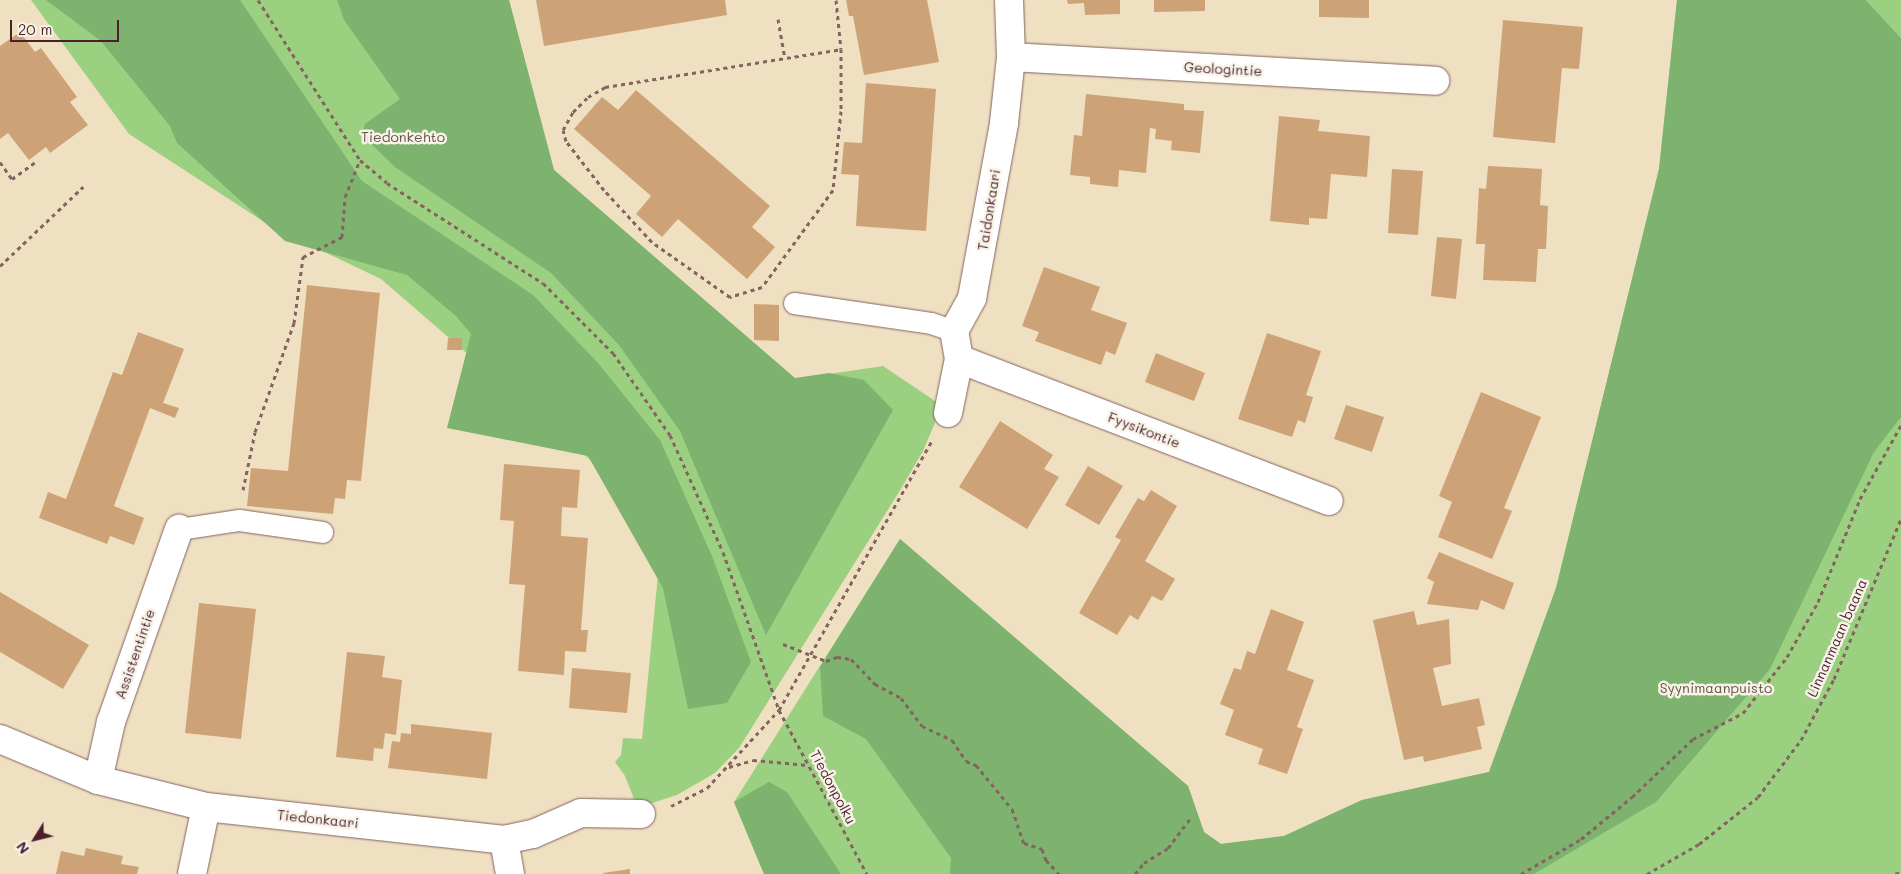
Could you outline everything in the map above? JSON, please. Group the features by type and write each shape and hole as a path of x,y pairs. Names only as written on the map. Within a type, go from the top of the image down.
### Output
{"street":[{"name":"Taidonkaari","path":"954,331 972,298 980,265 1011,57 1009,0"},
{"name":"Geologintie","path":"1011,57 1435,81"},
{"path":"948,413 959,359 954,331"},
{"name":"Fyysikontie","path":"959,359 1329,501"},
{"name":"Assistentintie","path":"98,780 111,722 179,530"},
{"name":"Tiedonkaari","path":"0,739 98,780 206,807 504,840 533,834 581,813 641,814"},
{"path":"192,874 206,807"},
{"path":"504,840 510,874"}],"lane":[{"path":"794,303 931,323 954,331"},
{"path":"179,530 239,520 322,532"}],"path":[{"name":"Tiedonpolku","path":"258,0 360,160 387,183 543,283 613,353 670,435 723,552 779,710 867,874"},
{"path":"836,0 841,49 841,111 833,190 762,287 730,297 652,242 604,190 566,141 563,130 573,112 588,97 605,87 841,49"},
{"path":"778,19 786,58"},
{"path":"239,520 255,432 294,323 303,257 342,237 345,197 360,160"},
{"path":"0,162 12,179 37,161"},
{"path":"0,266 83,187"},
{"path":"641,814 678,804 707,788 779,710 948,413"},
{"path":"1521,874 1581,839 1632,797 1693,739 1743,713 1787,657 1818,602 1860,500 1901,425"},
{"name":"Linnanmaan baana","path":"1647,874 1700,844 1758,797 1801,740 1834,679 1901,518"},
{"path":"783,644 811,653 826,661 837,657 852,659 875,684 901,698 922,726 952,740 966,761 976,765 1012,809 1024,843 1042,849 1046,860 1059,874"},
{"path":"728,767 753,760 809,765"},
{"path":"1135,874 1144,863 1168,848 1192,816"},
{"path":"1896,874 1901,872"}],"green space":[{"name":"Tiedonkehto","path":"31,0 509,0 554,170 795,379 883,366 938,403 937,418 923,451 899,492 739,748 715,773 677,795 646,805 636,804 625,776 615,762 621,755 623,738 642,739 663,523 381,279 270,226 129,134"},
{"path":"46,0 240,0 362,181 533,295 598,363 660,440 712,556 751,662 727,703 688,709 663,588 588,456 447,428 471,334 456,316 407,275 285,241 177,143 170,126 101,41"},
{"path":"337,0 509,0 554,170 795,378 829,373 864,380 893,410 766,635 680,431 619,345 551,273 395,167 362,135 365,124 400,99 344,20"},
{"name":"Syynimaanpuisto","path":"1677,0 1901,150 1901,874 764,874 734,802 900,539 1188,786 1204,832 1221,844 1284,836 1362,800 1489,772 1556,588 1659,169"},
{"name":"Syynimaanpuisto","path":"1677,0 1866,0 1901,38 1901,417 1874,452 1770,669 1656,802 1534,874 950,874 951,858 866,739 823,716 820,667 900,539 1188,786 1204,832 1221,844 1284,836 1362,800 1489,772 1556,588 1659,169"},
{"path":"1866,0 1901,0 1901,38"},
{"path":"769,782 787,792 841,874 764,874 734,802"}],"building":[{"path":"536,0 725,0 727,15 544,46"},
{"path":"846,0 927,0 939,62 864,75 853,16 849,16"},
{"path":"1067,0 1120,0 1120,14 1085,15 1084,3 1068,4"},
{"path":"1154,0 1205,0 1205,11 1154,12"},
{"path":"1319,0 1369,0 1369,18 1319,17"},
{"path":"1503,20 1583,27 1579,69 1562,68 1555,143 1493,137"},
{"path":"20,32 35,52 41,48 77,97 70,102 88,125 50,153 46,147 29,160 8,133 0,139 0,46"},
{"path":"866,83 936,89 926,231 856,226 859,175 841,174 844,142 862,143"},
{"path":"636,90 770,206 752,227 775,247 747,279 678,219 662,237 636,214 651,196 574,129 602,97 618,110"},
{"path":"1086,94 1184,104 1184,110 1204,111 1200,153 1171,150 1172,141 1155,139 1156,129 1150,128 1146,173 1119,170 1118,187 1090,184 1090,177 1070,175 1074,135 1082,136"},
{"path":"1279,116 1320,120 1318,131 1370,136 1367,177 1331,174 1327,219 1309,218 1309,225 1270,221"},
{"path":"1488,166 1542,169 1540,205 1548,206 1546,249 1538,249 1536,282 1483,280 1485,244 1476,244 1479,188 1486,189"},
{"path":"1392,169 1423,171 1418,235 1388,233"},
{"path":"1437,237 1462,239 1456,299 1431,296"},
{"path":"1044,267 1100,287 1091,310 1127,323 1115,355 1106,351 1101,365 1035,341 1039,332 1022,326"},
{"path":"307,285 380,293 361,481 347,480 345,499 335,498 333,514 247,506 251,468 288,471"},
{"path":"754,304 779,305 779,341 754,340"},
{"path":"138,332 184,349 163,403 179,408 175,418 150,408 114,506 144,518 134,545 110,536 107,544 39,518 48,492 66,499 113,372 122,375"},
{"path":"1267,333 1321,351 1306,395 1313,397 1305,423 1298,420 1292,437 1238,419"},
{"path":"448,338 462,338 462,350 447,350"},
{"path":"1156,353 1205,373 1194,401 1145,382"},
{"path":"1481,392 1541,417 1504,508 1512,511 1492,559 1438,537 1452,502 1439,496"},
{"path":"1346,405 1384,417 1372,452 1334,439"},
{"path":"1000,421 1053,455 1044,469 1059,477 1027,529 959,487"},
{"path":"504,464 580,470 577,508 562,507 561,536 588,538 581,630 588,630 586,652 565,651 564,675 518,671 525,585 509,584 514,521 500,520"},
{"path":"1088,466 1123,486 1099,525 1065,505"},
{"path":"1151,490 1177,506 1145,561 1175,579 1162,601 1152,596 1138,620 1130,615 1117,635 1079,613 1121,540 1115,537 1138,498 1144,501"},
{"path":"1439,552 1514,583 1504,610 1481,600 1478,610 1427,604 1434,582 1427,578"},
{"path":"0,592 89,645 63,689 0,652"},
{"path":"199,603 256,609 241,739 185,733"},
{"path":"1271,609 1304,622 1287,670 1314,680 1297,727 1303,729 1287,774 1258,764 1263,749 1225,735 1234,710 1220,704 1234,668 1241,670 1247,651 1255,654"},
{"path":"1414,611 1417,625 1449,619 1451,664 1433,668 1442,706 1479,698 1485,725 1477,727 1482,749 1424,762 1423,756 1404,760 1373,620"},
{"path":"347,652 385,656 382,677 402,680 396,735 385,733 383,749 374,748 373,761 336,757"},
{"path":"572,668 631,673 627,713 569,708"},
{"path":"411,724 492,733 487,779 388,768 392,741 400,742 401,733 411,734"},
{"path":"86,848 123,856 121,864 139,867 137,874 56,874 61,851 84,856"},
{"path":"630,869 630,874 603,874 603,873"}]}
